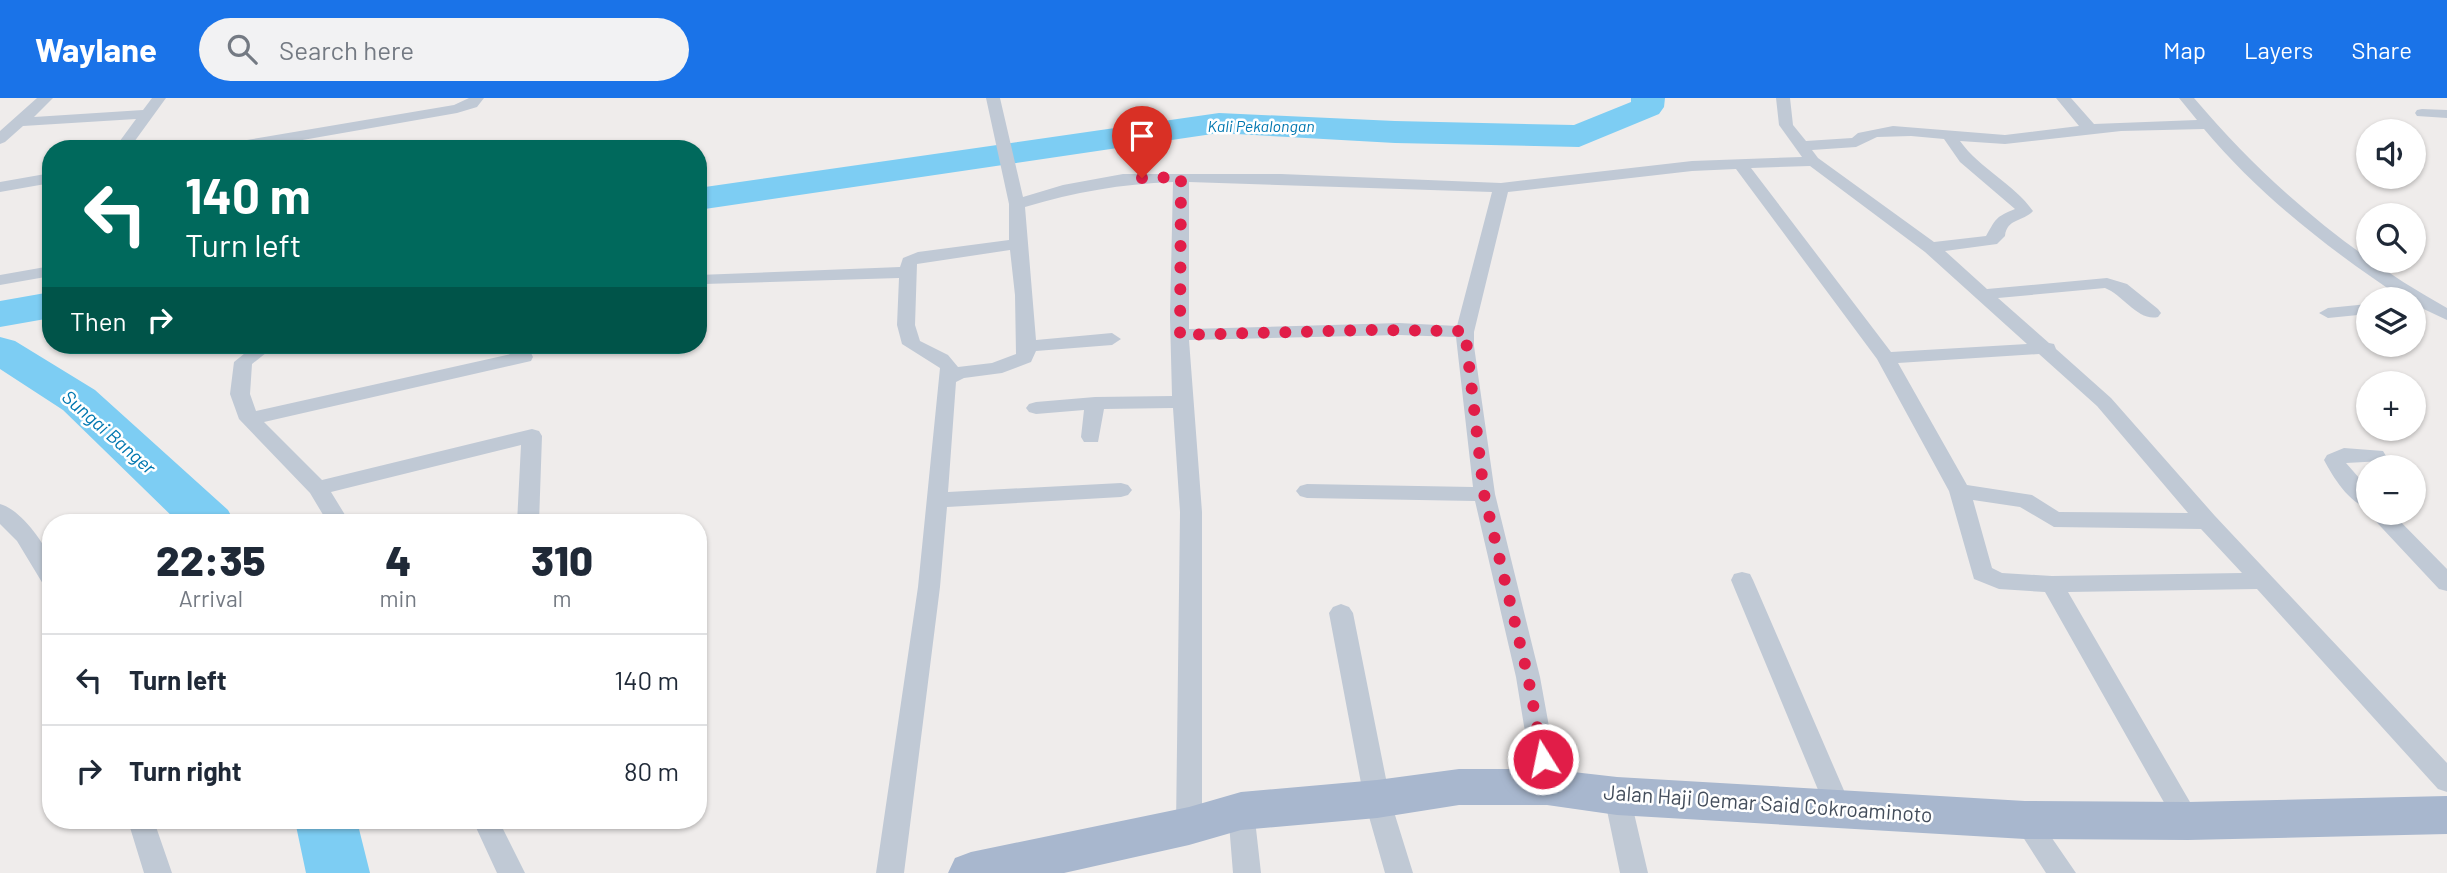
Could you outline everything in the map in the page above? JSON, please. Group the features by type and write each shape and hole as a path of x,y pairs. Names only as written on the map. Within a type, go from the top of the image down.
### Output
{"main road":[{"name":"Jalan Haji Oemar Said Cokroaminoto","path":"971,873 1189,826 1241,811 1377,799 1459,787 1547,787 1617,796 2025,820 2188,821 2447,815"}],"street":[{"path":"0,139 23,122 46,98"},
{"path":"128,140 159,98"},
{"path":"276,140 457,109 472,104 477,98"},
{"path":"951,375 1012,364 1024,358 1026,346 1017,204 1009,176 1002,128 993,98"},
{"path":"1783,98 1786,125 1808,153 1860,198 1903,225 1986,294 2104,402 2207,521 2447,781"},
{"path":"2063,98 2090,129"},
{"path":"2186,98 2246,164 2307,220 2396,287"},
{"path":"2422,113 2447,114"},
{"path":"23,122 147,114"},
{"path":"1017,204 1063,190 1123,179 1181,177 1501,188 1609,174 1740,164 1808,153 1856,142 1862,136 1888,132 1933,131 1990,140 2090,129 2209,124"},
{"path":"1931,248 1992,240 1997,236 1997,226 2025,211 2024,207 1965,159 1948,134"},
{"path":"1740,164 1886,358 1960,491 1982,573 1999,581 2052,584 2263,581"},
{"path":"1181,177 1180,335 1182,402 1191,512 1189,826"},
{"path":"0,187 42,180"},
{"path":"1501,188 1465,331 1484,494 1528,677 1547,787"},
{"path":"890,873 929,587 946,384 951,375 950,364 946,360 923,352 911,344 906,325 909,262 918,257 1018,244"},
{"path":"707,279 908,272"},
{"path":"0,280 42,273"},
{"path":"1986,294 2106,283 2121,288 2152,313"},
{"path":"2426,307 2447,316"},
{"path":"2328,313 2356,310"},
{"path":"1180,335 1389,329 1465,331"},
{"path":"1026,346 1112,339"},
{"path":"1886,358 2047,348"},
{"path":"254,354 243,362 240,394 249,419 318,488 334,514"},
{"path":"249,419 524,357"},
{"path":"1036,408 1094,402 1182,402"},
{"path":"1091,437 1094,402"},
{"path":"318,488 532,436 528,514"},
{"path":"2356,456 2344,456 2334,460 2341,473 2356,488"},
{"path":"936,500 1121,490"},
{"path":"1307,491 1484,494"},
{"path":"1960,491 2024,500 2054,519 2207,521"},
{"path":"0,511 25,536 42,563"},
{"path":"2391,525 2447,583"},
{"path":"1742,580 1839,809"},
{"path":"2052,584 2188,821"},
{"path":"1341,613 1377,799 1399,873"},
{"path":"1617,796 1634,873"},
{"path":"1241,811 1247,873"},
{"path":"2025,820 2062,873"},
{"path":"144,829 158,873"},
{"path":"490,829 511,873"}],"waterway":[{"name":"Kali Pekalongan","path":"707,198 1219,123 1395,132 1579,136 1647,107 1648,98"},
{"name":"Kali Pekalongan","path":"0,314 42,307"},
{"name":"Sungai Banger","path":"0,350 79,400 200,514"},
{"name":"Sungai Banger","path":"328,829 338,873"}],"route":[{"path":"1142,178 1181,177 1180,335 1262,334 1312,330 1465,331 1484,494 1528,677 1543,759"}]}
